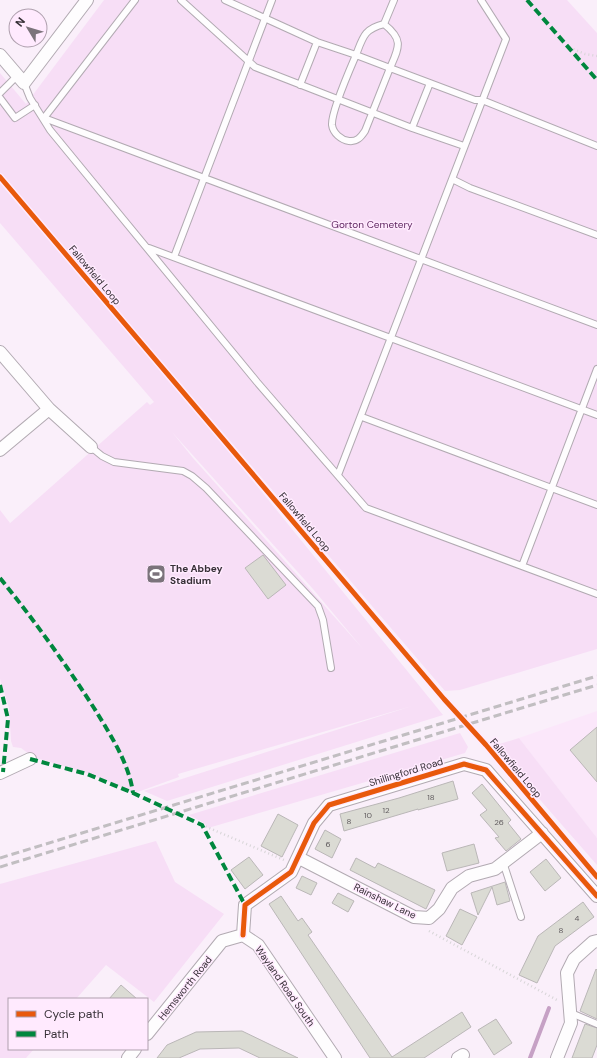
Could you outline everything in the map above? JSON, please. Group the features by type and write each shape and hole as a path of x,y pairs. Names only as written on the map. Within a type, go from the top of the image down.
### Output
{"street":[{"path":"0,55 21,79 87,0"},
{"path":"0,352 49,409 92,447"},
{"path":"0,450 49,409"},
{"path":"0,773 30,759"},
{"name":"Shillingford Road","path":"243,935 245,905 290,872 297,861 314,823 329,805 464,764 486,770 597,896"},
{"name":"Rainshaw Lane","path":"297,861 414,917 429,918 439,910 452,888 469,876 495,869 542,833"},
{"name":"Hemsworth Road","path":"148,1033 222,941 243,935"},
{"name":"Wayland Road South","path":"243,935 258,945 335,1058"},
{"path":"557,1058 571,1023 567,973 574,959 593,942 597,941"},
{"path":"128,1058 134,1050"}],"lane":[{"path":"44,118 136,0"},
{"path":"181,0 255,66 412,128 464,146"},
{"path":"225,0 317,42 356,55 475,100 482,100 597,146"},
{"path":"174,257 272,0"},
{"path":"384,24 394,0"},
{"path":"338,475 362,417 506,39 481,0"},
{"path":"384,24 396,36 399,43 361,137 355,141 346,141 335,133 332,124 339,100 364,36 372,27 384,24"},
{"path":"300,85 317,42"},
{"path":"0,93 21,79 30,98 44,118 50,130 148,247 257,382 366,508 597,594"},
{"path":"412,128 430,83"},
{"path":"0,98 16,118 35,105"},
{"path":"44,118 597,325"},
{"path":"452,179 470,188 597,235"},
{"path":"148,247 597,415"},
{"path":"522,566 597,369"},
{"path":"362,417 597,505"},
{"path":"92,447 102,456 114,462 183,471 192,476 206,488 318,606 323,620 331,668"},
{"path":"504,862 521,917"},
{"path":"570,1010 597,1024"}],"path":[{"path":"566,46 584,54 597,56"},
{"path":"202,826 297,861"},
{"path":"429,918 426,930 570,1010"}],"shaded area":[{"path":"597,711 597,838 519,738"}],"green space":[{"name":"Gorton Cemetery","path":"104,0 567,0 597,33 597,649 460,690 445,691 0,173 0,73 26,104"},
{"name":"The Abbey Stadium","path":"0,182 227,449 443,715 167,801 144,791 412,706 178,774 179,777 135,793 87,773 33,757 21,748 13,747 11,741 9,708 0,679 0,510 10,523 8,525 147,402 150,405 154,402 0,223","holes":["172,432 313,589 363,649 193,458"]},
{"path":"460,733 468,747 465,753 208,828 204,823 189,815"},
{"path":"519,738 597,838 597,865 493,746"},
{"path":"156,841 175,882 224,914 154,1002 106,965 77,998 8,998 8,1050 33,1050 26,1058 0,1058 0,884"}],"building":[{"path":"263,555 286,585 268,599 245,568"},
{"path":"597,727 597,782 570,750"},
{"path":"453,781 458,799 344,831 340,814"},
{"path":"482,784 511,820 508,823 521,839 506,851 495,838 499,837 480,815 487,810 472,793"},
{"path":"278,814 298,825 282,857 261,846"},
{"path":"325,830 341,839 332,858 315,849"},
{"path":"474,844 479,863 447,871 442,853"},
{"path":"249,857 263,875 245,889 231,870"},
{"path":"356,858 375,868 378,863 435,890 426,909 350,870"},
{"path":"546,859 561,878 545,891 530,872"},
{"path":"302,876 317,883 311,895 296,888"},
{"path":"505,882 510,901 497,905 492,887 478,915 471,893"},
{"path":"338,893 354,901 348,912 332,903"},
{"path":"281,896 298,921 302,918 312,932 308,935 392,1057 462,1012 471,1027 424,1058 370,1058 269,904"},
{"path":"583,902 594,917 555,946 537,983 519,975 538,936"},
{"path":"460,909 477,917 462,945 446,936"},
{"path":"596,969 597,970 597,1019 580,1011"},
{"path":"121,985 136,998 110,998"},
{"path":"496,1019 512,1043 494,1055 478,1030"},
{"path":"585,1024 597,1028 597,1045 592,1058 572,1058"},
{"path":"242,1031 298,1058 260,1058 239,1048 200,1049 179,1058 157,1058 167,1045 196,1032"}],"waterway":[{"path":"530,1058 549,1008"}],"railway":[{"path":"0,858 597,676"},
{"path":"0,867 597,685"}],"marked path":[{"path":"527,0 597,80"},
{"path":"0,578 49,642 94,708 123,760 131,782 133,793"},
{"path":"0,685 8,719 3,772"},
{"path":"30,759 87,774 133,793 202,825 245,905"}],"cycle path":[{"name":"Fallowfield Loop","path":"0,177 597,877"},
{"path":"243,935 245,905 291,872 314,823 329,805 464,764 486,770 597,896"}],"place":[{"name":"The Abbey Stadium","path":"156,574"}]}
